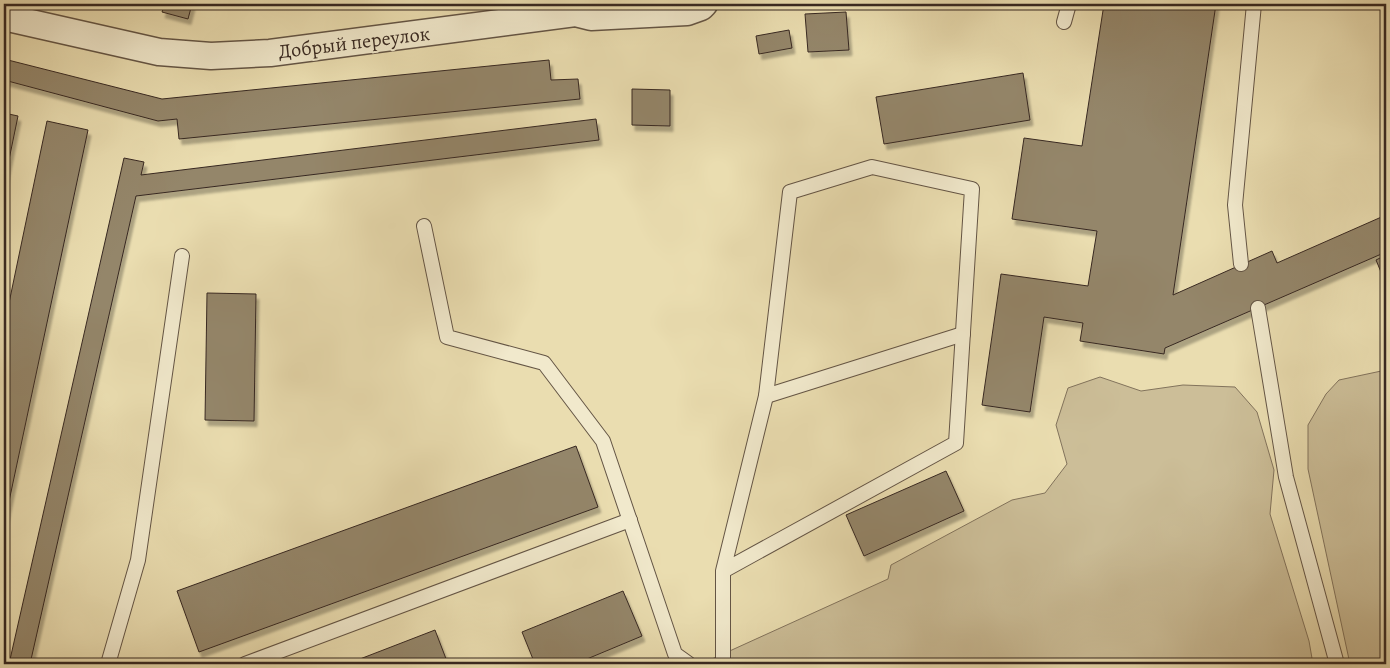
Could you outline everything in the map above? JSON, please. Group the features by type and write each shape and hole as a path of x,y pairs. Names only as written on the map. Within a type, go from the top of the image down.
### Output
{"street":[{"name":"Добрый переулок","path":"4,17 158,52 211,56 270,53 577,8 591,17 687,12 704,4"}],"lane":[{"path":"1064,22 1069,4"},
{"path":"1242,264 1236,205 1254,4"},
{"path":"723,571 956,443 972,189 872,167 790,192 766,396 723,571 723,664"},
{"path":"424,226 447,337 544,363 604,441 675,654 689,664"},
{"path":"108,664 138,560 182,256"},
{"path":"1258,308 1286,477 1336,664"},
{"path":"766,396 963,334"},
{"path":"245,664 630,520"}],"shaded area":[{"path":"1386,370 1386,664 1350,664 1308,469 1308,425 1326,394 1339,380"},
{"path":"1100,377 1141,391 1183,385 1235,387 1257,412 1274,470 1270,514 1309,641 1313,664 701,664 888,579 891,565 1012,500 1045,493 1067,464 1056,425 1068,388"}],"building":[{"path":"165,4 192,4 188,19 162,12"},
{"path":"1104,4 1216,4 1173,295 1272,251 1277,263 1386,215 1386,252 1165,348 1164,354 1080,341 1083,323 1044,317 1030,412 982,405 1001,274 1088,286 1097,231 1012,219 1024,138 1082,146"},
{"path":"846,12 849,50 808,52 805,14"},
{"path":"789,30 792,48 759,54 756,36"},
{"path":"4,59 162,99 549,60 551,80 578,79 580,99 179,139 177,119 158,121 4,80"},
{"path":"1023,73 1030,120 884,144 876,97"},
{"path":"632,89 670,90 670,126 632,125"},
{"path":"4,113 18,116 4,184"},
{"path":"596,119 599,140 136,196 30,664 9,664 124,158 144,162 141,175"},
{"path":"47,121 88,130 4,525 4,327"},
{"path":"1386,255 1386,284 1376,260"},
{"path":"207,293 256,294 254,421 205,420"},
{"path":"576,446 598,507 199,652 177,591"},
{"path":"946,471 964,511 864,556 846,515"},
{"path":"623,591 642,636 575,664 535,664 522,632"},
{"path":"435,630 448,664 347,664"}]}
